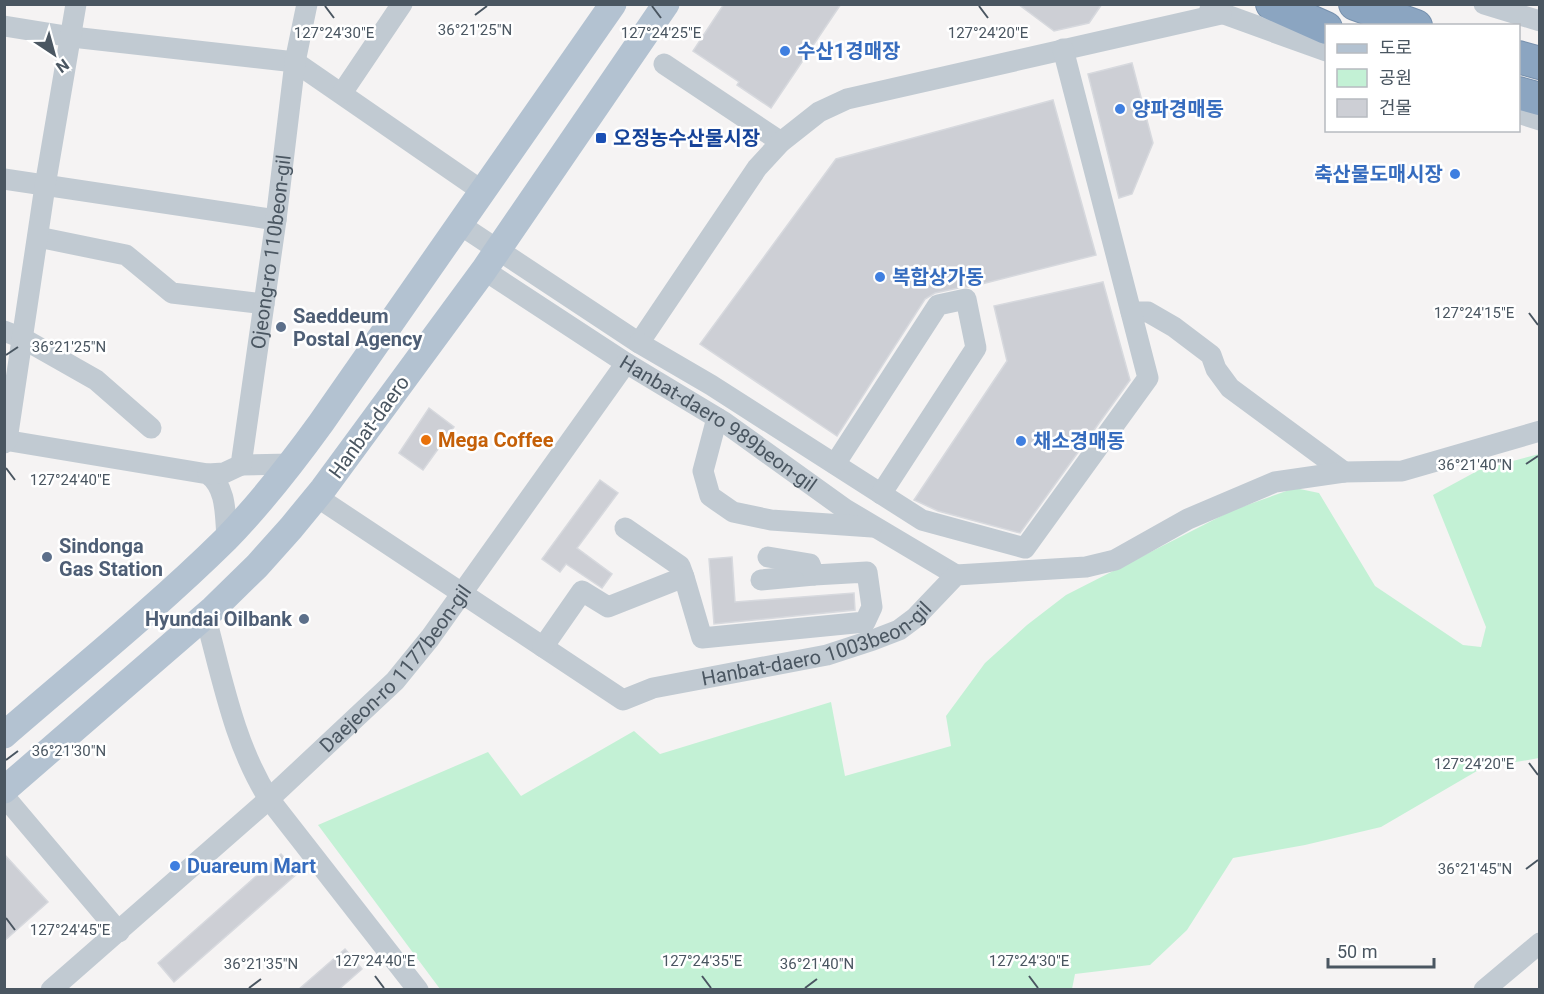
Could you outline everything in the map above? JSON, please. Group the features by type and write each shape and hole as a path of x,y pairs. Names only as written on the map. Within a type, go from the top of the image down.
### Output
{"highway":[{"path":"1272,4 1325,28"},
{"path":"1355,4 1410,24"},
{"path":"1520,58 1539,63"},
{"path":"1520,94 1539,99"}],"main road":[{"path":"4,735 185,578 228,537 291,464 613,4"},
{"name":"Hanbat-daero","path":"4,790 205,615 257,566 317,496 491,260 666,4"}],"street":[{"path":"76,4 38,237 13,335 5,441 208,474 224,473 241,465 291,464"},
{"name":"Ojeong-ro 110beon-gil","path":"241,465 276,220 295,62 307,4"},
{"path":"342,93 402,4"},
{"path":"1201,4 1221,14 1325,51"},
{"path":"1484,4 1539,21"},
{"path":"1512,4 1539,12"},
{"path":"639,343 757,168 781,142 819,112 847,99 1221,14"},
{"path":"4,26 72,37 295,62 482,190"},
{"path":"459,224 491,260 711,385 922,520 1025,548 1148,378 1064,49"},
{"path":"664,64 781,142"},
{"path":"1520,114 1539,120"},
{"path":"4,179 276,220"},
{"path":"38,237 126,255 172,293 264,304"},
{"name":"Hanbat-daero 989beon-gil","path":"491,260 626,363 717,418 845,509 956,575"},
{"path":"835,464 938,305 966,299 976,348 881,494"},
{"path":"1131,312 1148,312 1174,327 1211,356 1216,369 1230,388 1344,472"},
{"path":"13,335 96,380 151,428"},
{"name":"Daejeon-ro 1177beon-gil","path":"51,990 269,798 395,681 430,638 626,363"},
{"path":"717,418 703,471 710,496 734,512 771,520 876,528"},
{"path":"956,575 1086,567 1115,560 1188,519 1275,482 1344,472 1402,471 1539,431"},
{"path":"208,474 216,480 222,493 228,537"},
{"name":"Hanbat-daero 1003beon-gil","path":"317,496 622,700 653,688 827,655 869,631 899,630 915,618 956,575"},
{"path":"625,528 680,566 702,638 869,631 872,607 867,572 761,580"},
{"path":"768,557 810,564 814,575"},
{"path":"543,647 582,591 608,607 684,577"},
{"path":"205,615 243,752 255,777 418,990"},
{"path":"4,796 119,932"},
{"path":"1484,990 1539,943"}],"green space":[{"path":"1539,454 1539,758 1482,768 1381,827 1305,845 1233,858 1187,930 1150,965 1075,974 1072,989 440,989 318,825 488,752 521,796 634,731 660,754 831,702 845,776 951,746 946,716 985,663 1027,625 1066,595 1233,510 1295,488 1319,493 1375,586 1463,645 1481,647 1486,627 1433,495 1479,470"}],"building":[{"path":"724,4 841,4 771,108 737,85 739,82 693,51"},
{"path":"1018,4 1102,4 1089,23 1054,31"},
{"name":"양파경매동","path":"1132,63 1153,143 1132,194 1119,198 1088,74"},
{"name":"복합상가동","path":"1053,100 1096,255 970,287 935,293 925,299 837,436 700,344 836,159"},
{"name":"채소경매동","path":"1103,282 1130,380 1020,533 938,511 914,500 1007,361 994,306"},
{"name":"Mega Coffee","path":"429,408 454,427 423,470 399,453"},
{"path":"600,480 618,493 577,548 612,574 602,588 566,564 560,572 542,559"},
{"path":"732,557 735,602 854,593 855,610 714,624 709,559"},
{"path":"4,854 48,902 4,941"},
{"path":"281,854 298,873 174,982 158,963"},
{"path":"345,949 362,969 338,990 298,990"}],"place":[{"name":"수산1경매장","path":"785,51"},
{"name":"양파경매동","path":"1120,109"},
{"name":"오정농수산물시장","path":"601,138"},
{"name":"축산물도매시장","path":"1455,174"},
{"name":"복합상가동","path":"880,277"},
{"name":"Saeddeum Postal Agency","path":"281,327"},
{"name":"Mega Coffee","path":"426,440"},
{"name":"채소경매동","path":"1021,441"},
{"name":"Sindonga Gas Station","path":"47,557"},
{"name":"Hyundai Oilbank","path":"304,619"},
{"name":"Duareum Mart","path":"175,866"}]}
